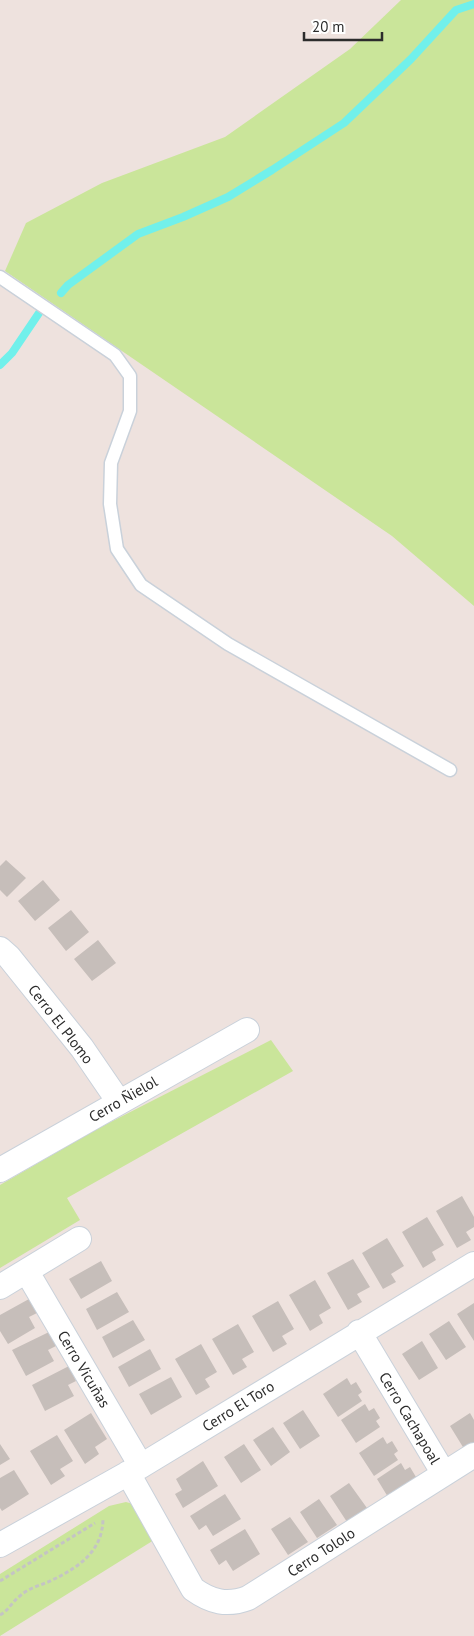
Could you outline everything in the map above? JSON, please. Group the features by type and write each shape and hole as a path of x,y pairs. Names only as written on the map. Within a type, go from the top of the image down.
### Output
{"street":[{"name":"Cerro El Plomo","path":"0,949 9,957 82,1048 119,1102"},
{"name":"Cerro Ñielol","path":"0,1170 247,1030"},
{"path":"0,1287 79,1239"},
{"name":"Cerro El Toro","path":"0,1545 134,1470 474,1264"},
{"name":"Cerro Vicuñas","path":"27,1272 134,1470 140,1496 193,1589"},
{"name":"Cerro Cachapoal","path":"359,1332 444,1474 474,1455"},
{"name":"Cerro Tololo","path":"193,1589 204,1598 218,1602 239,1602 248,1598 444,1474"}],"lane":[{"path":"0,277 115,355 130,376 130,411 112,463 110,504 117,549 141,585 228,644 450,770"}],"path":[{"path":"0,1581 140,1496"},
{"path":"0,1614 7,1610 20,1596 72,1570 85,1561 96,1547 100,1537 103,1518"}],"green space":[{"path":"401,0 474,0 474,606 392,536 5,271 26,223 102,183 225,137 350,49"},
{"path":"271,1040 293,1071 67,1198 80,1220 0,1268 0,1185 97,1129"},
{"path":"126,1502 136,1505 154,1540 0,1636 0,1574 109,1506"}],"building":[{"path":"6,860 26,878 7,897 0,890 0,866"},
{"path":"43,880 60,900 35,921 18,901"},
{"path":"71,910 89,932 66,951 48,928"},
{"path":"98,940 116,963 92,981 74,959"},
{"path":"462,1196 474,1217 474,1227 466,1232 471,1240 457,1248 436,1211"},
{"path":"427,1217 444,1245 432,1252 436,1260 423,1268 402,1232"},
{"path":"387,1238 404,1266 391,1274 396,1282 383,1289 362,1253"},
{"path":"353,1259 370,1287 357,1294 362,1302 348,1310 327,1273"},
{"path":"101,1261 112,1281 81,1299 69,1279"},
{"path":"315,1280 331,1308 319,1315 323,1323 310,1331 289,1295"},
{"path":"117,1292 129,1312 97,1330 86,1309"},
{"path":"29,1299 37,1313 29,1317 35,1328 8,1344 0,1331 0,1315"},
{"path":"278,1301 294,1329 282,1336 287,1344 273,1352 252,1316"},
{"path":"474,1303 474,1341 457,1314"},
{"path":"133,1320 145,1340 113,1358 102,1337"},
{"path":"449,1321 466,1347 446,1360 429,1334"},
{"path":"238,1324 254,1352 242,1359 247,1367 233,1375 212,1339"},
{"path":"49,1332 56,1346 48,1350 54,1361 26,1376 12,1350"},
{"path":"422,1341 438,1368 419,1380 402,1354"},
{"path":"201,1344 217,1372 205,1379 210,1387 196,1395 175,1359"},
{"path":"150,1349 161,1369 129,1387 118,1367"},
{"path":"69,1366 76,1381 68,1385 74,1396 45,1411 32,1385"},
{"path":"171,1377 182,1397 151,1415 139,1394"},
{"path":"347,1378 351,1385 356,1382 362,1392 358,1395 362,1401 338,1417 323,1394"},
{"path":"365,1404 369,1411 374,1408 380,1418 376,1421 380,1427 356,1443 341,1420"},
{"path":"303,1410 320,1436 300,1449 283,1423"},
{"path":"91,1413 107,1439 95,1447 99,1454 85,1464 64,1430"},
{"path":"470,1413 474,1420 474,1448 466,1452 450,1426"},
{"path":"273,1427 290,1452 271,1466 253,1440"},
{"path":"57,1435 73,1461 60,1469 65,1476 51,1485 30,1451"},
{"path":"383,1437 387,1444 392,1441 398,1451 394,1454 398,1460 374,1476 359,1453"},
{"path":"0,1444 10,1459 0,1465"},
{"path":"244,1444 261,1470 241,1483 224,1457"},
{"path":"203,1461 218,1486 183,1508 175,1494 182,1490 176,1479"},
{"path":"401,1463 405,1470 410,1467 416,1477 412,1480 416,1486 391,1502 377,1479"},
{"path":"14,1470 29,1494 2,1511 0,1508 0,1478"},
{"path":"349,1483 367,1508 347,1522 330,1496"},
{"path":"225,1494 241,1519 213,1536 206,1525 199,1530 190,1516"},
{"path":"319,1499 337,1525 317,1538 300,1512"},
{"path":"290,1517 308,1542 288,1555 271,1529"},
{"path":"245,1529 260,1554 233,1571 226,1560 219,1565 210,1550"}],"waterway":[{"path":"61,293 68,285 138,234 228,197 344,123 411,59 456,10 474,4"},
{"path":"0,365 12,353 39,313"}]}
